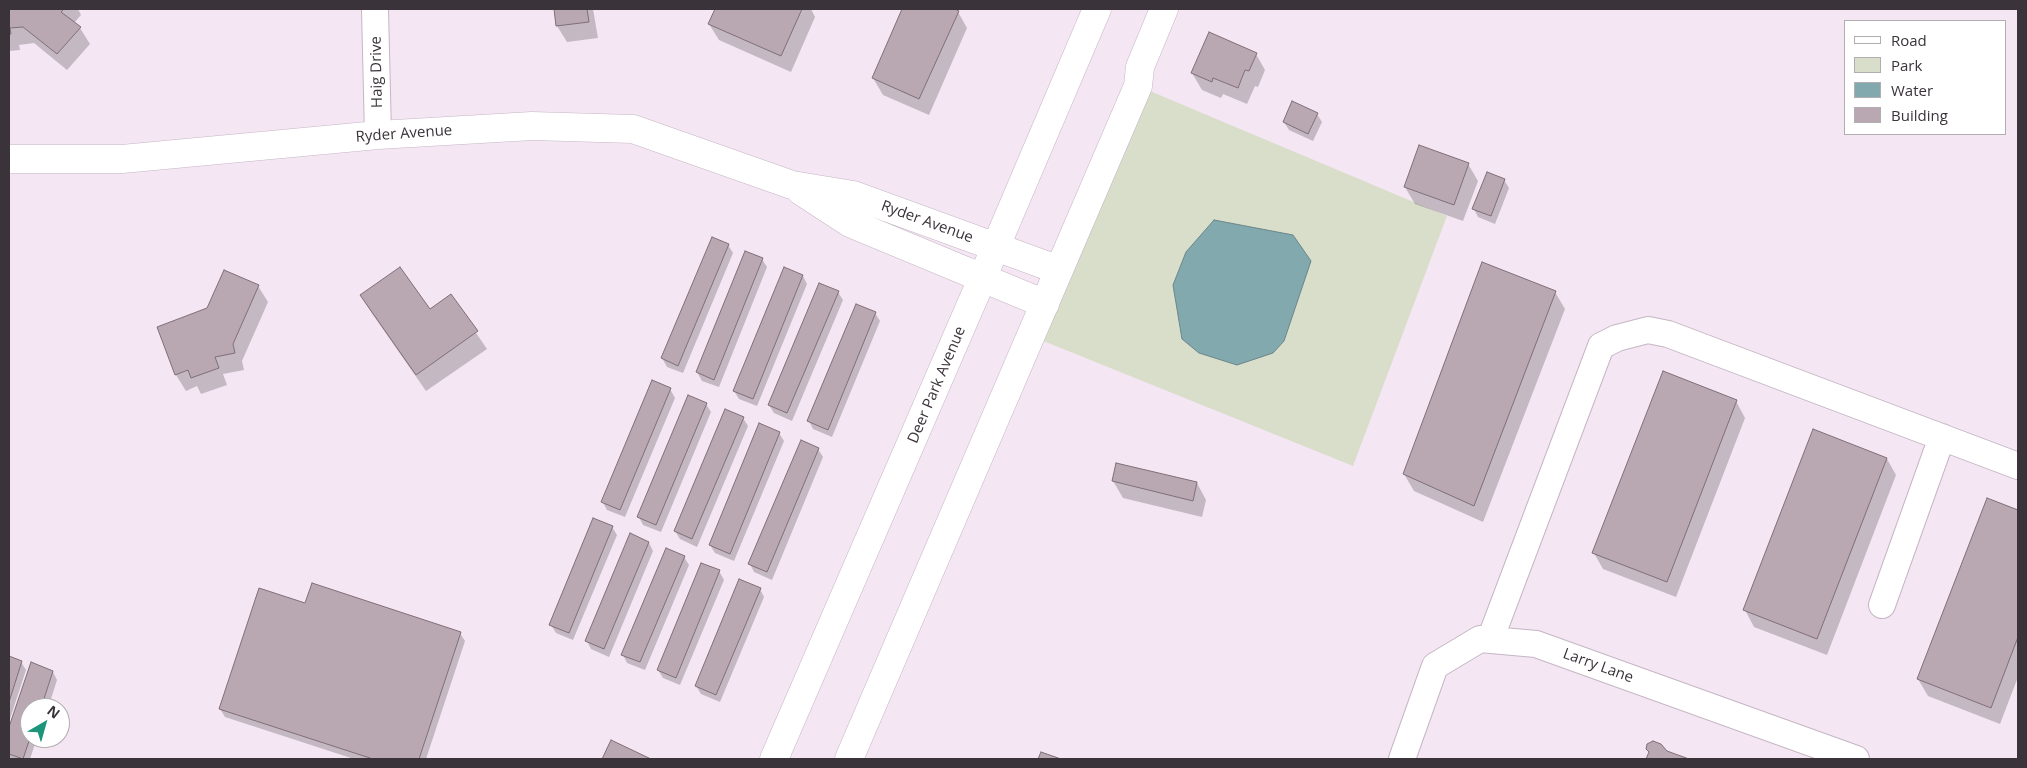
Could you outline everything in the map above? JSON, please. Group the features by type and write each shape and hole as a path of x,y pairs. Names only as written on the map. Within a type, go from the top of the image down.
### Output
{"main road":[{"name":"Deer Park Avenue","path":"774,759 1097,9"},
{"path":"849,759 1138,86 1140,67 1164,9"},
{"name":"Ryder Avenue","path":"9,160 122,159 378,135 532,126 633,129 792,185 853,195 1058,270"},
{"name":"Ryder Avenue","path":"792,185 850,222 1045,304"}],"street":[{"name":"Haig Drive","path":"375,9 378,135"},
{"path":"1490,640 1601,346 1617,338 1648,330 1668,334 2018,466"},
{"path":"1882,606 1942,437"},
{"name":"Larry Lane","path":"1402,759 1435,666 1480,639 1536,644 1856,759"}],"green space":[{"path":"1138,86 1447,216 1353,466 1031,336"}],"water":[{"path":"1214,220 1293,235 1311,261 1284,341 1273,353 1237,365 1199,353 1182,339 1173,285 1186,252"}],"building":[{"path":"9,9 64,9 61,12 81,27 57,54 23,27 10,28 11,34 9,34"},
{"path":"554,9 587,9 589,22 556,26"},
{"path":"715,9 802,9 781,56 708,24"},
{"path":"902,9 955,9 959,11 919,99 872,78"},
{"path":"1209,32 1257,53 1249,71 1245,70 1238,88 1213,78 1212,82 1191,73"},
{"path":"1292,101 1318,113 1308,134 1283,122"},
{"path":"1419,145 1469,163 1454,205 1404,187"},
{"path":"1487,172 1505,179 1491,216 1472,209"},
{"path":"712,237 729,244 678,366 661,358"},
{"path":"745,251 763,258 714,380 696,372"},
{"path":"1482,262 1556,291 1474,506 1403,474"},
{"path":"400,267 430,309 451,294 478,331 416,375 360,295"},
{"path":"784,267 803,275 753,399 733,391"},
{"path":"224,270 259,285 233,344 235,353 215,357 219,368 191,378 188,370 175,375 157,327 207,308"},
{"path":"819,283 839,291 787,413 768,405"},
{"path":"856,304 876,312 828,430 807,421"},
{"path":"1663,371 1737,400 1667,582 1592,553"},
{"path":"652,380 671,388 620,510 601,502"},
{"path":"688,395 707,403 656,525 637,517"},
{"path":"725,409 744,417 692,539 674,531"},
{"path":"759,423 780,432 730,554 709,545"},
{"path":"1813,429 1887,458 1817,639 1743,610"},
{"path":"801,440 819,448 767,572 748,564"},
{"path":"1116,463 1197,482 1193,501 1112,481"},
{"path":"1987,498 2018,510 2018,637 1991,708 1917,679"},
{"path":"593,518 613,526 569,633 549,625"},
{"path":"630,533 649,542 604,649 585,641"},
{"path":"666,548 685,556 640,662 621,655"},
{"path":"701,563 720,570 676,678 657,670"},
{"path":"739,579 761,588 716,695 695,686"},
{"path":"312,583 461,632 419,759 373,759 219,709 259,588 305,603"},
{"path":"9,656 22,661 9,702"},
{"path":"31,662 53,671 44,698 20,698 20,748 27,748 23,759 9,754 9,727"},
{"path":"611,740 651,759 602,759"},
{"path":"1653,741 1661,744 1667,751 1689,759 1646,759 1649,752 1646,749 1647,744"},
{"path":"1041,752 1061,759 1038,759"}]}
